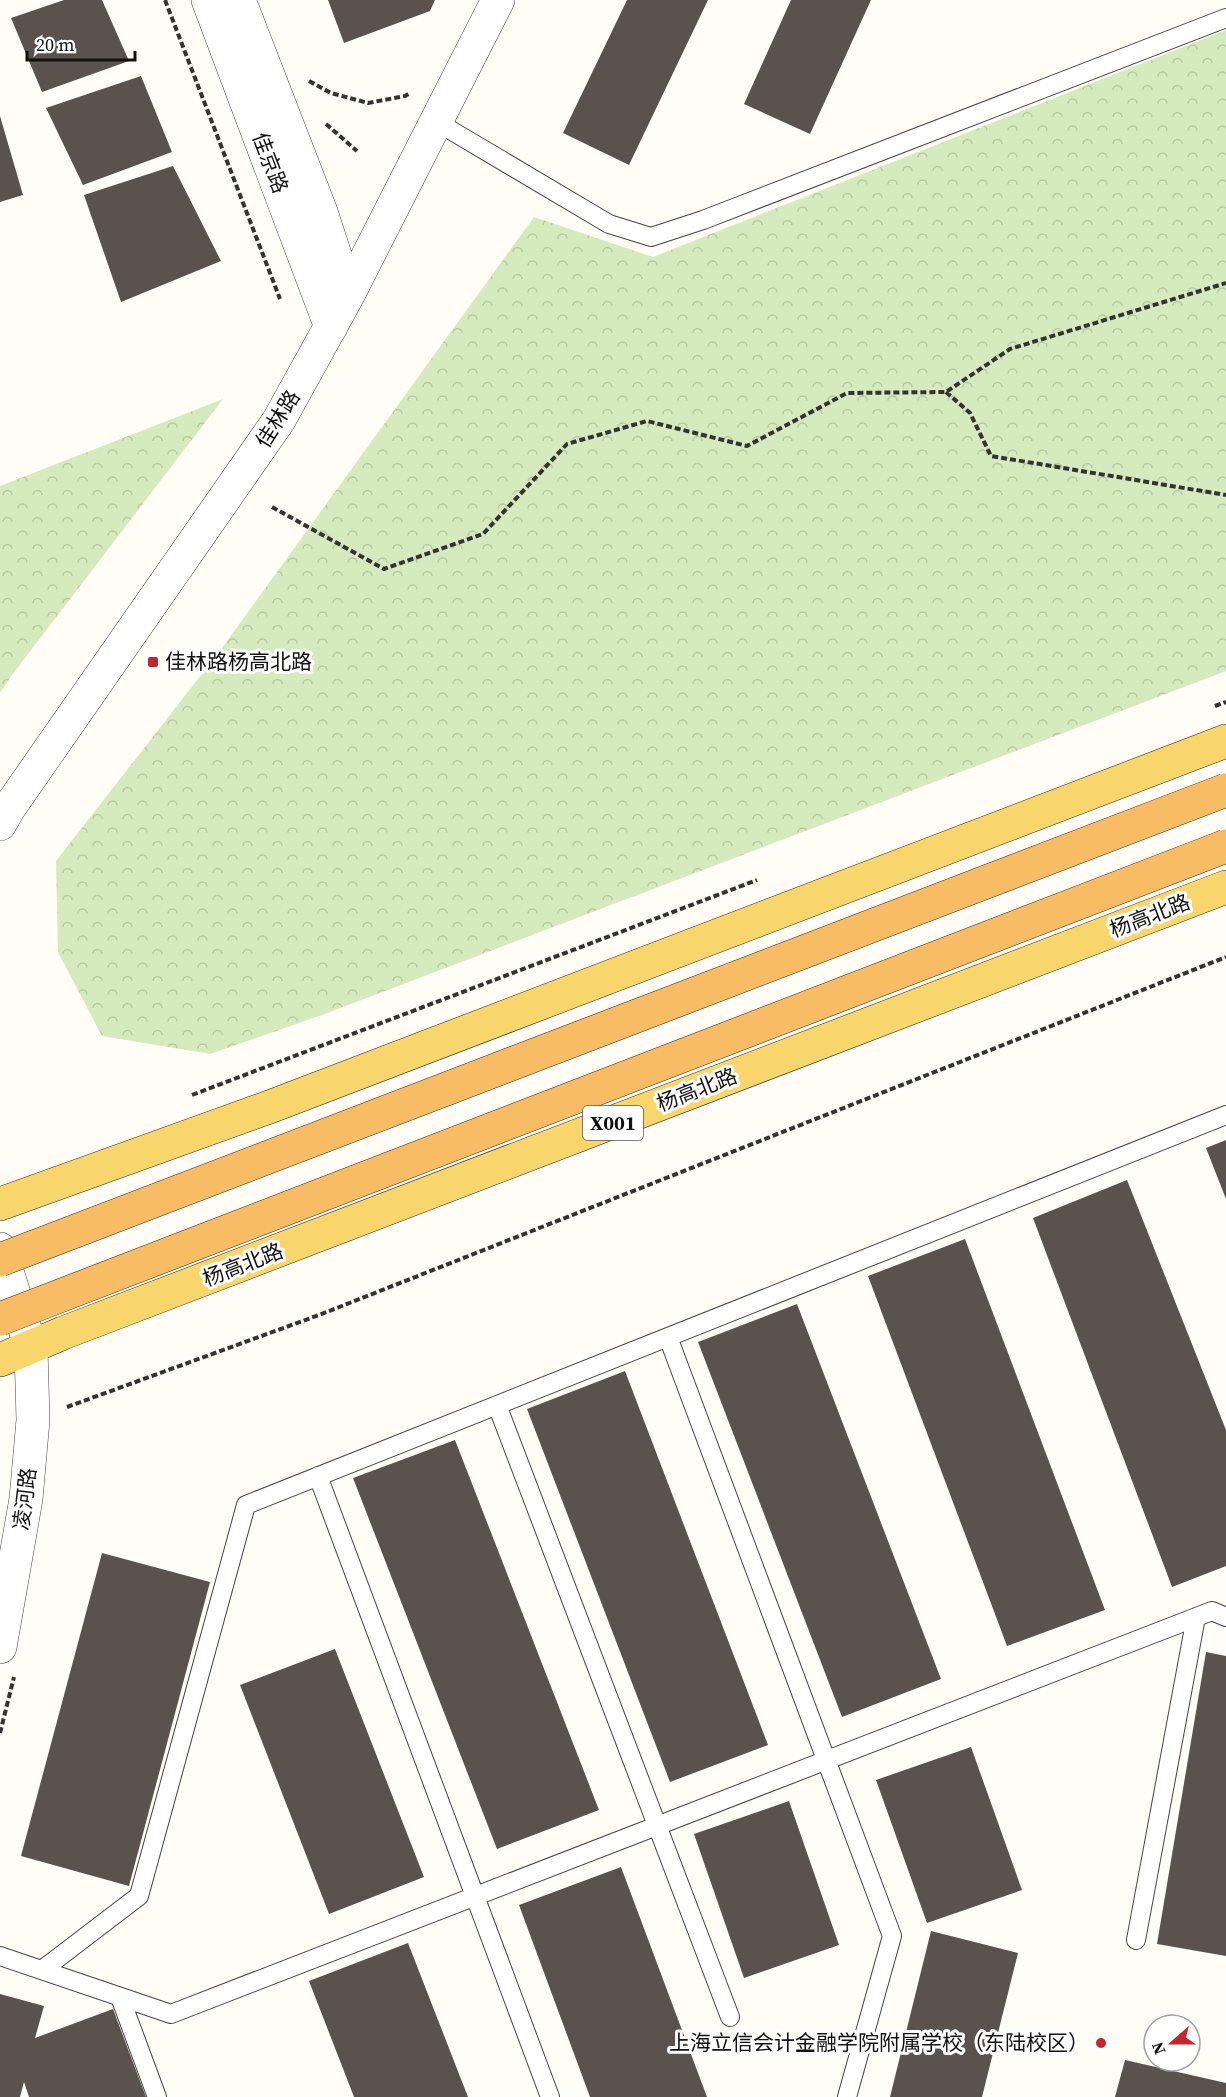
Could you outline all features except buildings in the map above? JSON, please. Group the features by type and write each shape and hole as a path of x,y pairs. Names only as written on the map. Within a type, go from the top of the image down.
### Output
{"highway":[{"path":"0,1260 1226,790"},
{"name":"杨高北路","path":"0,1319 1226,846"}],"main road":[{"path":"0,1204 272,1106 1226,741"},
{"name":"杨高北路","path":"0,1360 74,1329 1226,887"}],"street":[{"name":"佳京路","path":"208,0 331,327"},
{"name":"佳京路","path":"239,0 321,212 348,295"},
{"name":"佳林路","path":"3,816 279,420 348,295 498,0"},
{"path":"0,1249 31,1348"},
{"name":"凌河路","path":"0,1647 26,1499 33,1420 31,1348"}],"lane":[{"path":"437,122 609,224 651,237 703,220 1226,18"},
{"path":"42,1970 139,1896 246,1505 1226,1115"},
{"path":"668,1337 892,1936 847,2097"},
{"path":"497,1405 730,2017"},
{"path":"318,1476 550,2097"},
{"path":"0,1956 171,2014 1196,1617 1212,1611 1226,1617"},
{"path":"1136,1940 1196,1617"},
{"path":"120,1997 157,2097"}],"path":[{"path":"165,0 281,300"},
{"path":"299,76 331,93 368,103 405,96 414,91"},
{"path":"272,507 384,569 483,534 567,444 647,421 747,447 847,393 946,393 1010,349 1226,283"},
{"path":"946,393 970,413 991,456 1226,495"},
{"path":"1215,706 1226,702"},
{"path":"184,1098 766,876"},
{"path":"33,1420 319,1315 1226,957"}],"green space":[{"path":"1226,30 1226,671 322,1015 210,1054 102,1036 58,952 56,861 219,652 534,217 653,257"},
{"path":"223,399 12,675 0,693 0,486"}],"place":[{"name":"佳林路杨高北路","path":"153,662"},
{"name":"上海立信会计金融学院附属学校（东陆校区）","path":"1101,2043"}]}
